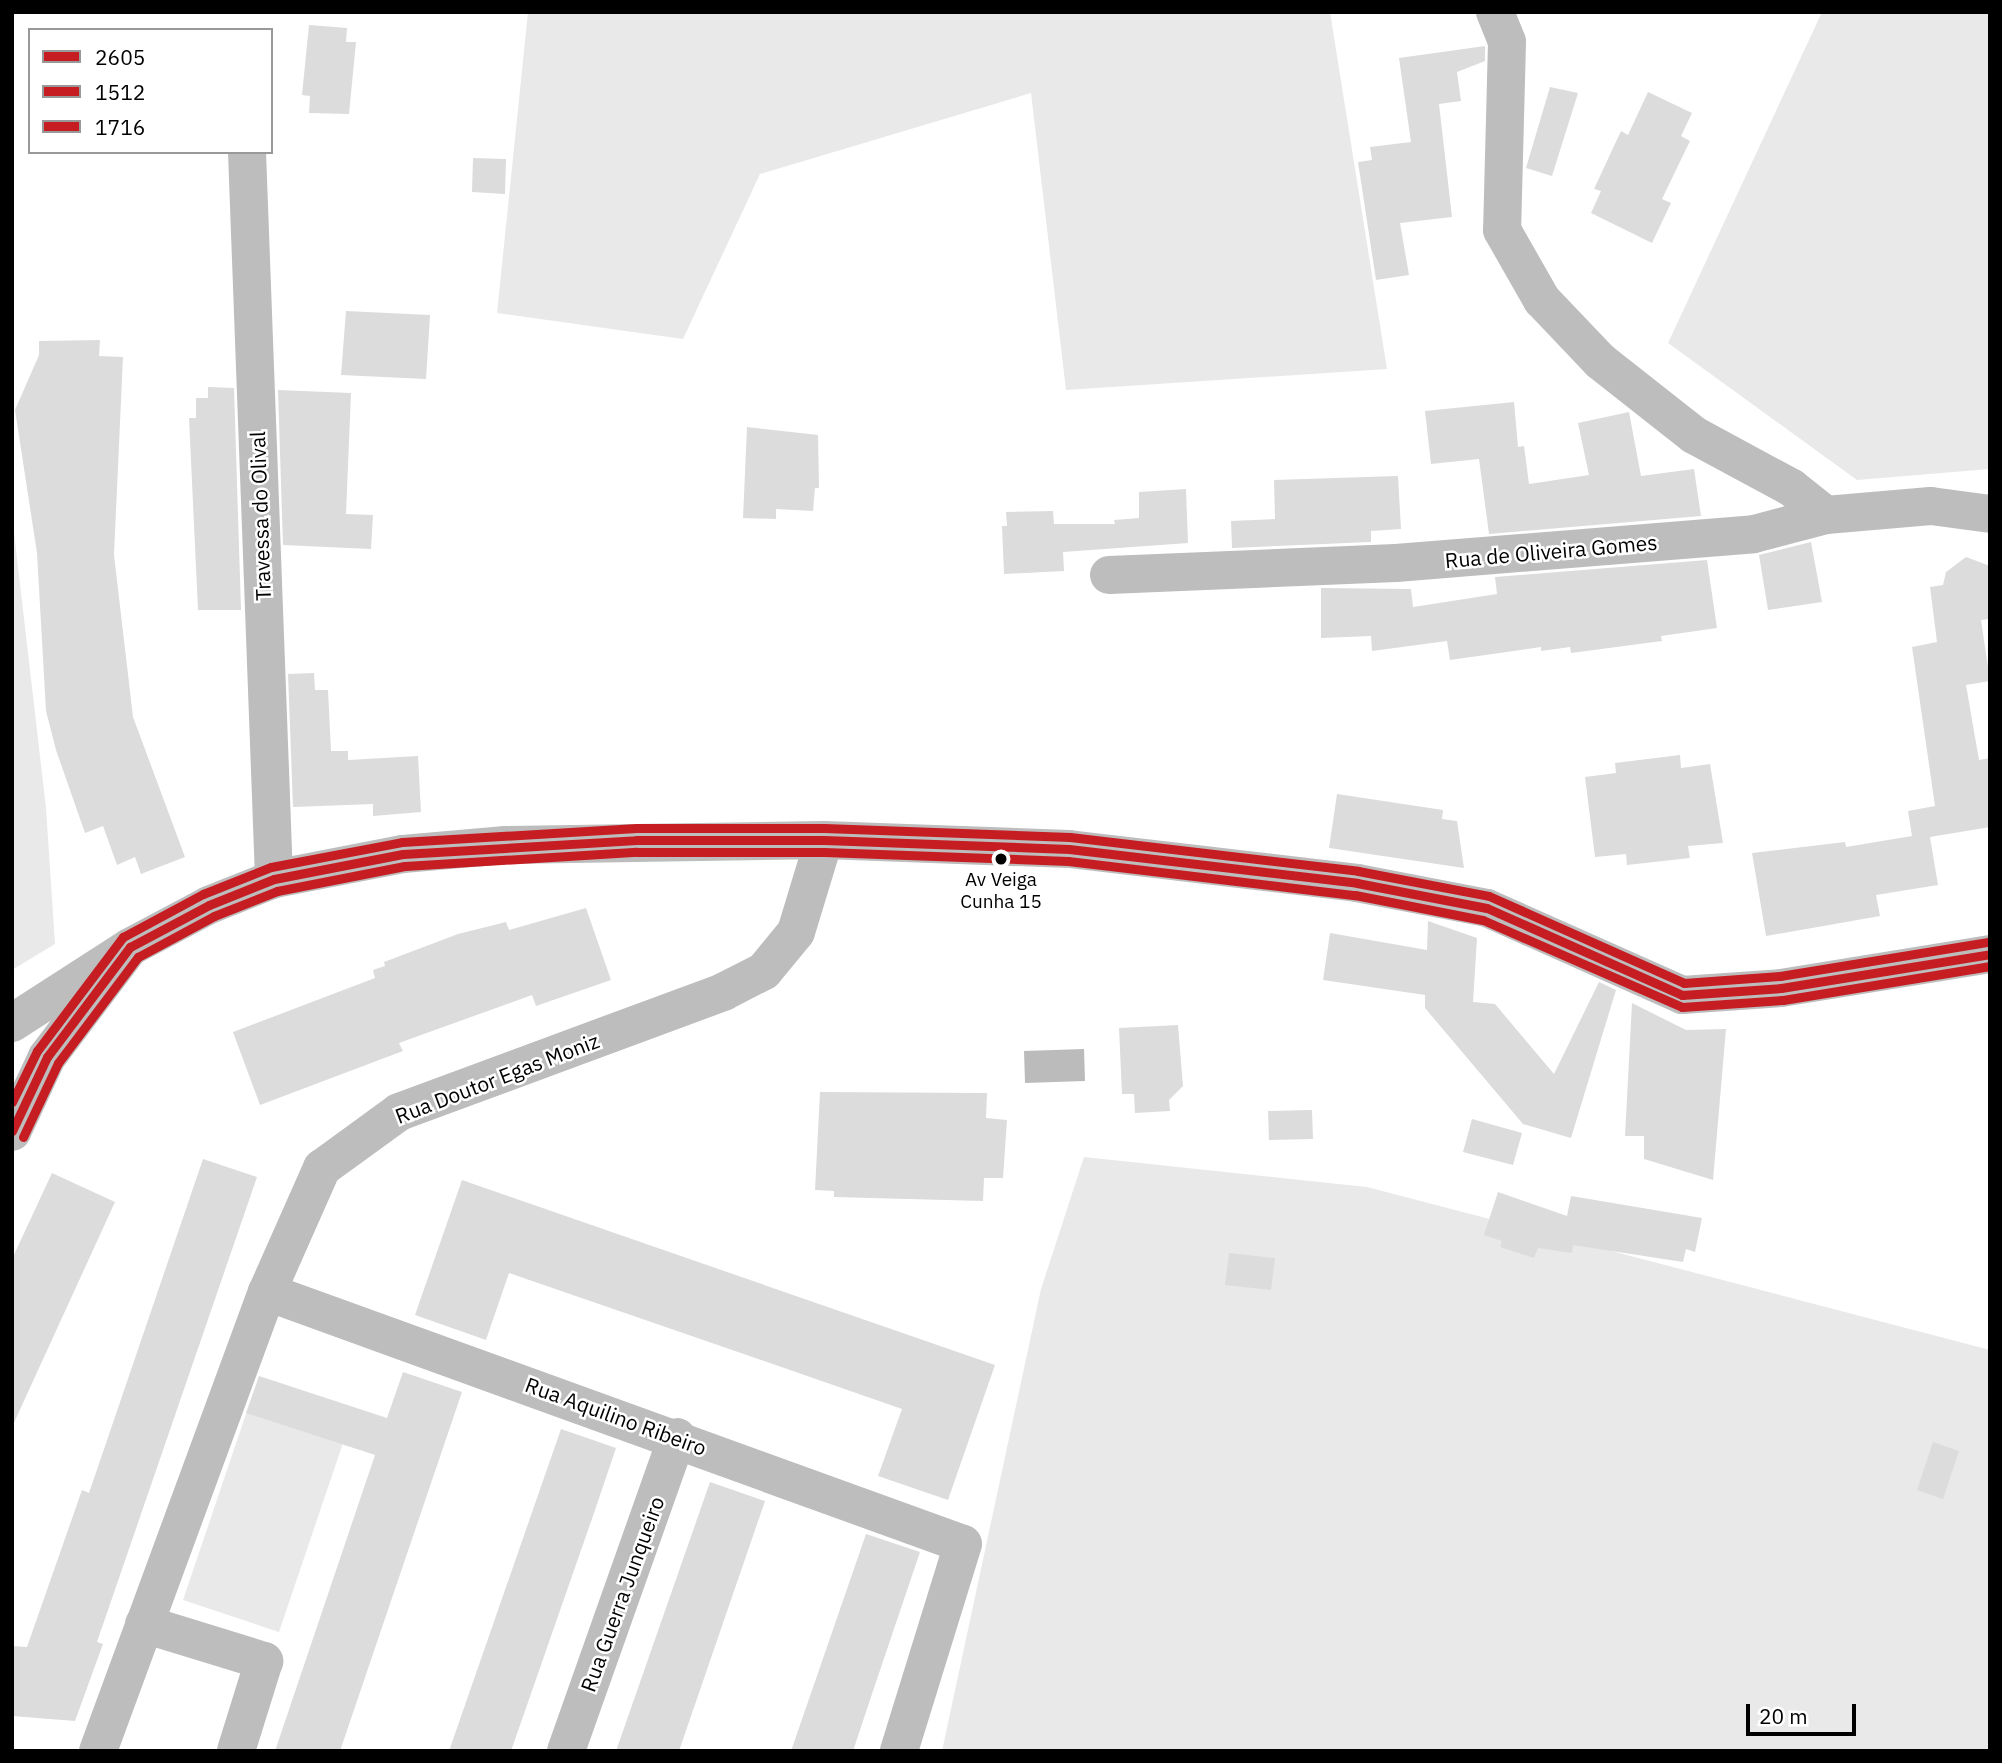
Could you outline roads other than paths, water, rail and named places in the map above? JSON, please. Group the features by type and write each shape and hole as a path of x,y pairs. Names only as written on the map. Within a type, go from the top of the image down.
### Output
{"street":[{"path":"1495,12 1507,42 1502,230 1542,300 1600,361 1694,435 1792,488 1826,515"},
{"name":"Travessa do Olival","path":"247,154 274,879"},
{"name":"Rua de Oliveira Gomes","path":"1108,575 1396,563 1740,536 1826,515 1931,506 1990,514"},
{"path":"12,1023 130,947 209,905 274,879 403,854 506,845 824,840 1069,849 1357,883 1487,908 1682,995 1781,988 1975,956"},
{"name":"Rua Doutor Egas Moniz","path":"98,1751 267,1292 322,1168 399,1112 723,992 764,971 796,932 824,840"},
{"path":"12,1132 47,1057 130,947"},
{"name":"Rua Aquilino Ribeiro","path":"267,1292 677,1437 962,1544 899,1751"},
{"name":"Rua Guerra Junqueiro","path":"566,1751 677,1437"},
{"path":"144,1624 264,1661 236,1751"}],"place":[{"name":"Av Veiga Cunha 15","path":"1001,859"}]}
